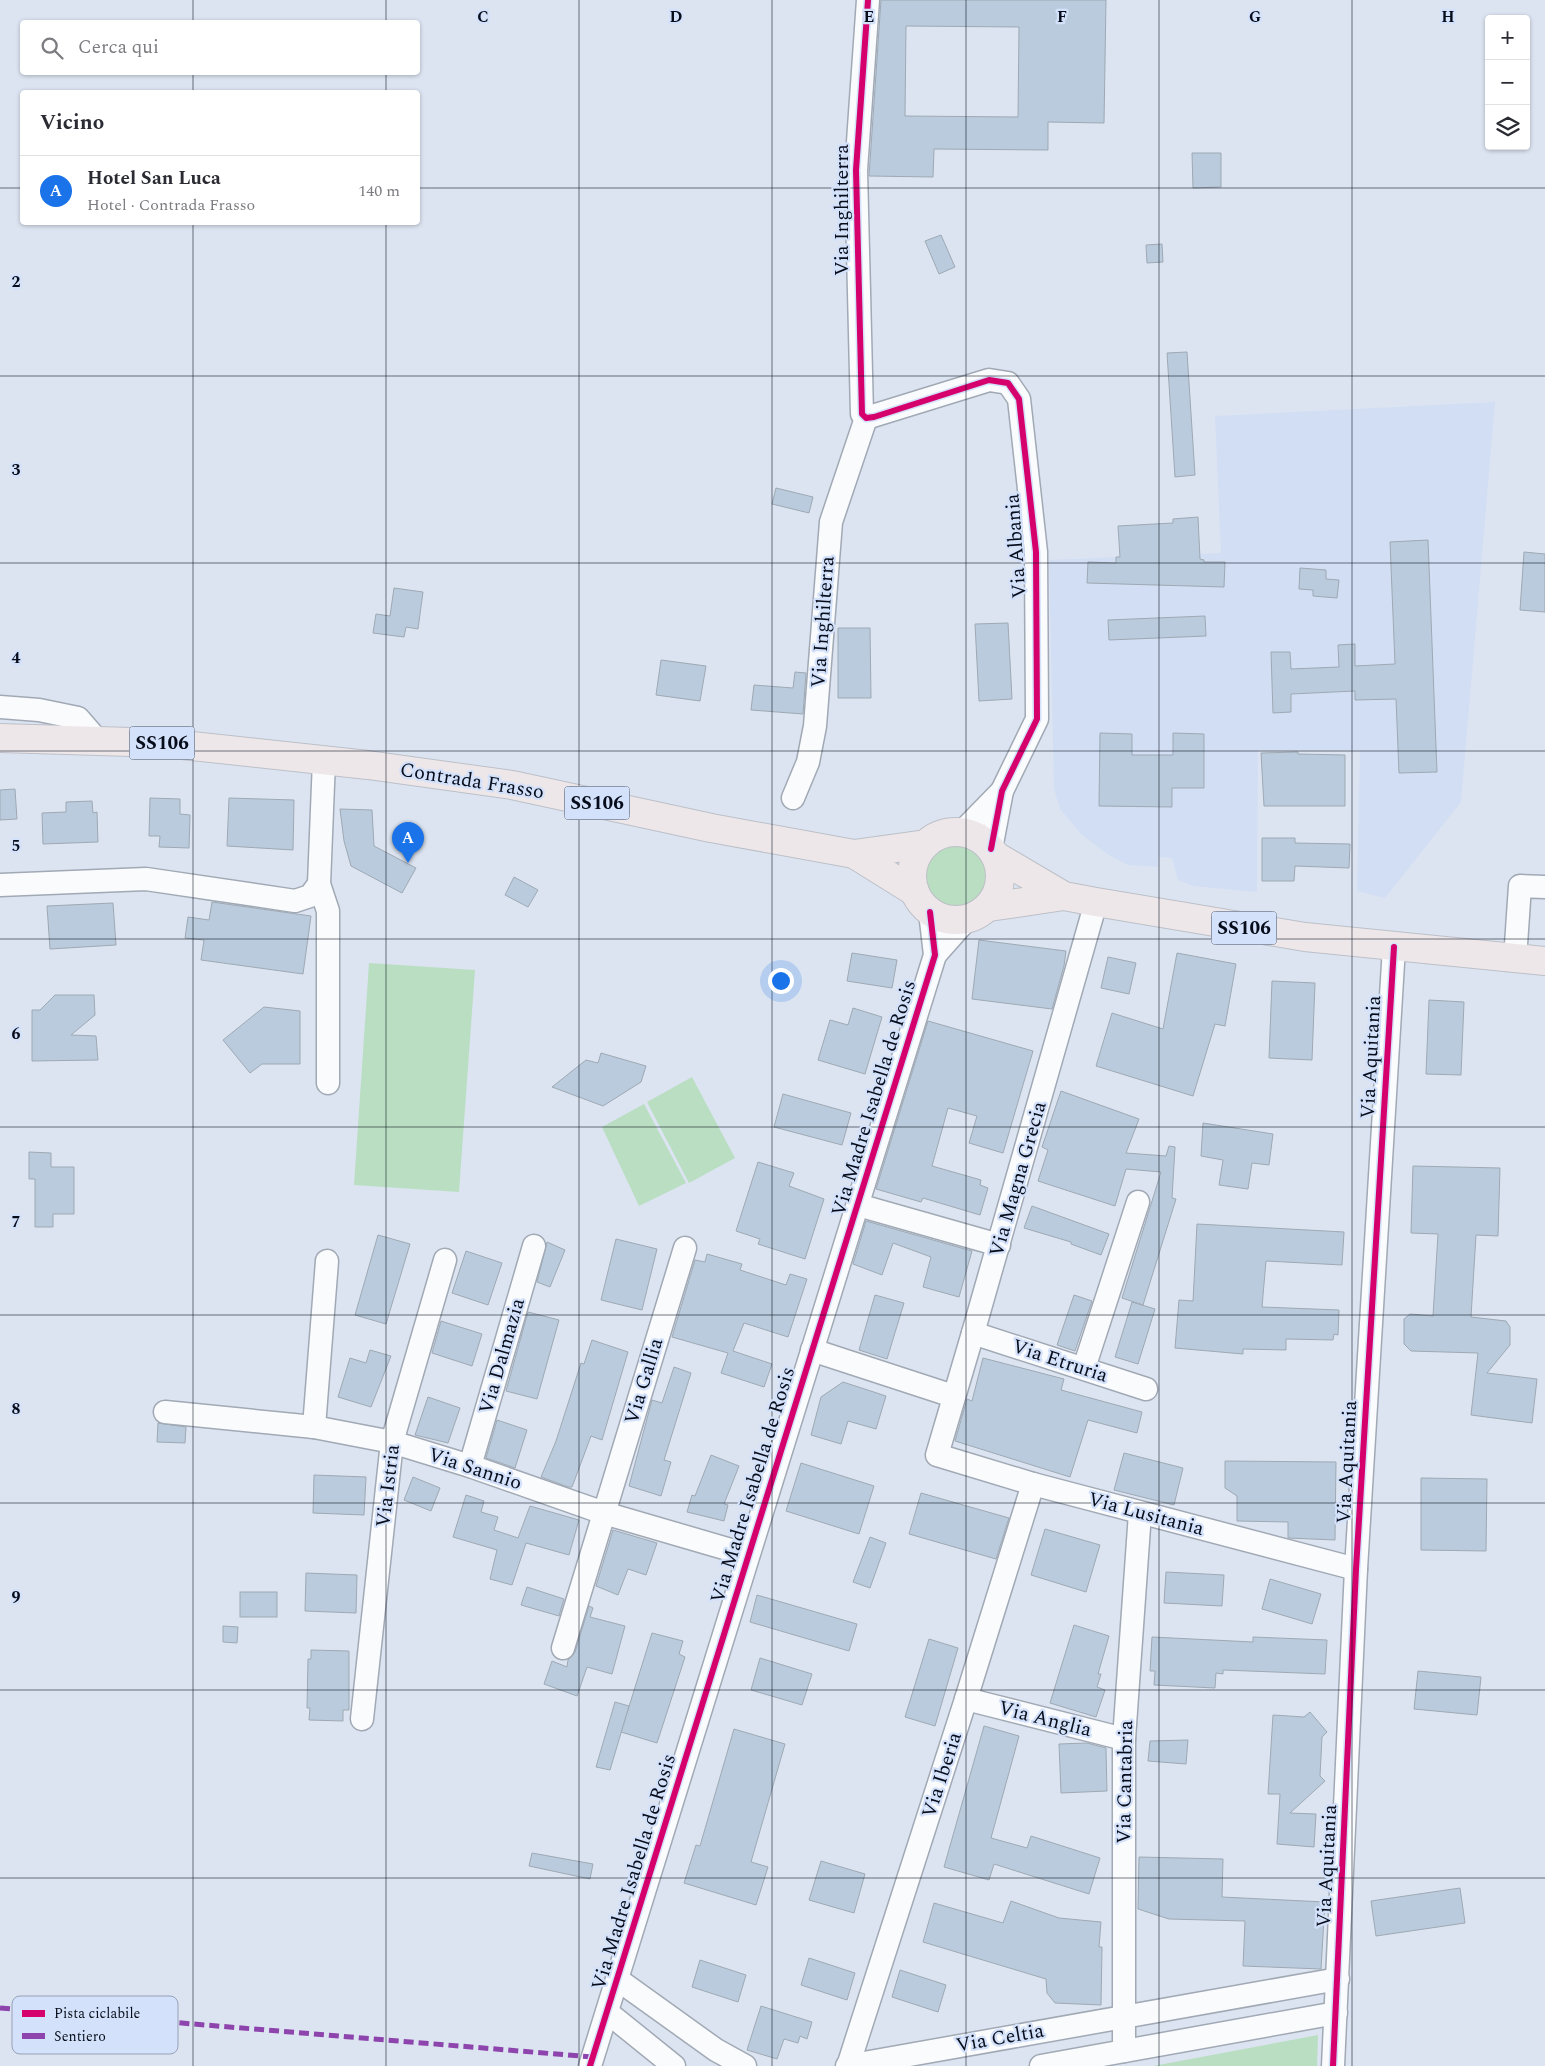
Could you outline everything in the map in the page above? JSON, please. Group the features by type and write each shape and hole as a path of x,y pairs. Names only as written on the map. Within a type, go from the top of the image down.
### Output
{"main road":[{"name":"Contrada Frasso","path":"0,738 164,743 324,760 512,785 710,828 854,854 926,844"},
{"name":"SS106","path":"926,844 943,834 962,832 975,836 994,852 1064,896 1268,931 1394,947 1545,961"},
{"path":"922,902 912,879 917,854 926,844"},
{"path":"978,913 996,896 1000,884 1000,869 994,852"},
{"name":"Contrada Frasso","path":"854,854 922,902"},
{"name":"SS106","path":"922,902 941,918 954,920 978,913 1064,896"}],"street":[{"name":"Via Inghilterra","path":"793,798 808,762 815,726 831,522 866,418 862,414 856,170 868,0"},
{"name":"Via Albania","path":"866,418 989,380 1008,383 1019,398 1036,552 1038,707 1034,727 1002,792 994,852"},
{"path":"0,707 39,710 78,718 98,741"},
{"path":"324,760 319,884 328,911 328,1082"},
{"name":"Via Albania","path":"962,832 1002,792"},
{"path":"0,885 146,879 295,901 310,896 319,884"},
{"path":"1515,959 1520,886 1545,887"},
{"name":"Via Madre Isabella de Rosis","path":"922,902 935,955"},
{"name":"Via Magna Grecia","path":"937,1455 953,1396 974,1333 1096,902"},
{"name":"Via Madre Isabella de Rosis","path":"590,2066 935,955 978,913"},
{"name":"Via Aquitania","path":"1333,2066 1356,1569 1394,947"},
{"path":"1084,1368 1138,1202"},
{"name":"Via Madre Isabella de Rosis","path":"858,1204 999,1245"},
{"name":"Via Dalmazia","path":"470,1466 534,1246"},
{"name":"Via Gallia","path":"604,1514 685,1248"},
{"name":"Via Istria","path":"362,1719 392,1442 445,1260"},
{"path":"314,1427 327,1261"},
{"name":"Via Etruria","path":"974,1333 1146,1389"},
{"name":"Via Madre Isabella de Rosis","path":"812,1350 953,1396"},
{"name":"Via Sannio","path":"165,1412 314,1427 392,1442 470,1466 604,1514 748,1555"},
{"name":"Via Lusitania","path":"937,1455 1033,1484 1356,1569"},
{"name":"Via Iberia","path":"848,2066 1033,1484"},
{"name":"Via Cantabria","path":"1124,2051 1124,1739 1140,1513"},
{"path":"563,1648 604,1514"},
{"name":"Via Anglia","path":"966,1699 1124,1739"},
{"path":"617,1979 716,2050 745,2066"},
{"path":"1123,2016 1338,1979"},
{"path":"608,2012 674,2066"},
{"path":"1042,2066 1336,2012"},
{"name":"Via Celtia","path":"848,2066 1123,2016"}],"shaded area":[{"path":"1495,402 1461,802 1385,898 1357,891 1360,750 1258,750 1257,892 1193,886 1178,880 1172,858 1159,857 1158,867 1128,865 1107,854 1082,835 1060,809 1054,789 1049,560 1221,553 1215,416"}],"green space":[{"path":"956,844 968,847 978,853 984,863 987,875 984,887 978,897 968,903 956,906 944,903 934,897 928,887 925,875 928,863 934,853 944,847"},
{"path":"369,963 475,970 459,1192 354,1185"},
{"path":"692,1077 735,1158 689,1183 647,1102"},
{"path":"644,1104 686,1183 639,1206 602,1127"},
{"path":"1318,2035 1317,2066 1153,2066"}],"building":[{"path":"881,0 1106,0 1104,123 1048,122 1048,150 934,149 933,177 869,176","holes":["906,26 1019,27 1018,117 905,116"]},
{"path":"1192,153 1221,153 1221,187 1193,188"},
{"path":"941,235 955,267 939,274 925,241"},
{"path":"1162,244 1163,262 1147,263 1146,245"},
{"path":"1187,352 1195,475 1175,477 1167,353"},
{"path":"776,488 813,497 809,513 772,504"},
{"path":"1198,517 1200,559 1204,560 1204,562 1225,562 1224,587 1087,583 1088,562 1116,563 1116,557 1120,557 1118,526 1173,523 1173,519"},
{"path":"1428,540 1437,772 1399,773 1396,699 1355,700 1355,691 1291,694 1291,712 1273,713 1271,652 1290,652 1291,669 1339,667 1338,645 1355,644 1355,666 1395,664 1390,542"},
{"path":"1524,552 1545,554 1545,612 1520,610"},
{"path":"1300,568 1326,570 1326,579 1339,580 1337,598 1313,596 1313,590 1299,589"},
{"path":"394,588 423,592 418,629 406,627 404,637 373,633 376,614 390,616"},
{"path":"1205,616 1206,636 1109,640 1108,620"},
{"path":"1008,623 1012,699 979,701 975,624"},
{"path":"838,628 870,628 871,698 838,698"},
{"path":"661,660 706,666 700,701 656,695"},
{"path":"795,672 806,673 803,714 751,710 754,685 793,688"},
{"path":"1100,733 1132,734 1132,755 1173,755 1173,733 1204,734 1204,788 1172,788 1172,807 1099,806"},
{"path":"1298,752 1298,754 1345,755 1345,806 1264,806 1261,753"},
{"path":"15,789 17,819 0,820 0,790"},
{"path":"150,798 180,799 180,814 190,815 189,848 159,847 160,836 149,836"},
{"path":"229,798 294,800 293,850 227,846"},
{"path":"92,801 93,813 97,812 98,842 43,844 42,813 66,812 66,802"},
{"path":"340,809 372,810 374,846 416,868 402,893 351,866 344,841"},
{"path":"1262,838 1295,838 1295,843 1350,844 1349,868 1295,866 1294,881 1262,881"},
{"path":"514,877 538,890 528,907 505,895"},
{"path":"212,902 311,916 303,974 201,960 204,940 185,938 188,917 209,920"},
{"path":"113,903 116,945 50,949 47,906"},
{"path":"979,940 1066,951 1064,966 1052,1009 972,999"},
{"path":"852,953 897,960 892,988 847,981"},
{"path":"1177,953 1236,964 1225,1026 1215,1024 1193,1096 1096,1066 1112,1013 1163,1029"},
{"path":"1108,957 1136,963 1129,994 1101,988"},
{"path":"1272,981 1315,983 1312,1060 1269,1058"},
{"path":"55,995 94,995 95,1015 71,1035 96,1036 98,1060 32,1061 32,1010 40,1010"},
{"path":"1429,1000 1464,1002 1461,1075 1426,1074"},
{"path":"264,1007 300,1011 300,1064 262,1064 250,1073 223,1040"},
{"path":"853,1008 882,1017 865,1074 818,1060 830,1020 848,1025"},
{"path":"928,1021 1033,1051 1003,1153 969,1143 977,1116 948,1108 932,1166 981,1180 980,1185 988,1188 980,1215 923,1198 921,1202 876,1189"},
{"path":"601,1053 646,1066 641,1082 603,1106 552,1087 586,1060 598,1063"},
{"path":"1061,1091 1139,1119 1126,1153 1166,1156 1169,1146 1175,1147 1172,1198 1176,1199 1143,1305 1122,1298 1161,1172 1126,1169 1115,1206 1038,1181 1048,1150 1042,1147"},
{"path":"783,1094 851,1113 842,1145 774,1127"},
{"path":"1203,1123 1273,1134 1269,1165 1252,1163 1248,1189 1219,1185 1223,1160 1201,1156"},
{"path":"29,1152 51,1153 51,1167 74,1167 74,1214 53,1214 53,1227 35,1227 35,1179 29,1179"},
{"path":"758,1162 794,1173 789,1186 824,1199 805,1259 758,1244 760,1239 736,1231"},
{"path":"1413,1166 1500,1168 1498,1236 1476,1235 1471,1317 1506,1321 1510,1327 1510,1345 1487,1373 1537,1379 1532,1423 1471,1415 1478,1353 1411,1351 1404,1344 1404,1319 1410,1314 1433,1316 1438,1234 1411,1233"},
{"path":"1032,1206 1109,1234 1101,1255 1071,1244 1071,1242 1024,1228"},
{"path":"866,1221 972,1251 959,1297 923,1287 931,1257 893,1243 882,1275 853,1264"},
{"path":"1197,1224 1344,1232 1342,1265 1266,1261 1262,1307 1339,1310 1338,1335 1334,1334 1333,1340 1286,1339 1286,1350 1243,1349 1243,1354 1175,1348 1179,1300 1193,1301"},
{"path":"378,1235 410,1244 386,1324 355,1315"},
{"path":"616,1239 657,1249 642,1310 601,1300"},
{"path":"547,1242 565,1250 550,1287 537,1282"},
{"path":"466,1251 502,1263 488,1305 452,1293"},
{"path":"707,1254 742,1264 740,1270 786,1285 790,1274 807,1279 788,1337 744,1323 733,1351 772,1364 764,1387 721,1373 728,1353 672,1337 695,1260 705,1262"},
{"path":"875,1295 904,1303 887,1359 859,1350"},
{"path":"1074,1295 1092,1301 1075,1351 1057,1345"},
{"path":"1132,1302 1155,1309 1138,1364 1115,1357"},
{"path":"528,1312 559,1320 537,1399 506,1391"},
{"path":"441,1321 482,1334 472,1366 432,1353"},
{"path":"592,1340 628,1352 602,1440 591,1436 572,1487 568,1487 541,1477 556,1441 581,1363 584,1364"},
{"path":"370,1350 391,1356 371,1407 338,1397 350,1358 366,1363"},
{"path":"983,1358 1064,1379 1061,1390 1142,1412 1137,1433 1088,1420 1070,1477 955,1441 967,1399 972,1401"},
{"path":"674,1367 691,1373 664,1460 671,1462 661,1496 629,1486 652,1400 662,1403"},
{"path":"843,1382 886,1396 876,1429 848,1421 841,1444 811,1435 821,1397"},
{"path":"428,1397 460,1408 448,1443 415,1435"},
{"path":"497,1420 527,1430 515,1468 486,1458"},
{"path":"158,1423 186,1427 185,1443 157,1442"},
{"path":"1124,1453 1183,1468 1174,1505 1114,1490"},
{"path":"711,1455 739,1466 724,1504 728,1505 724,1521 687,1512 692,1495 695,1496"},
{"path":"1225,1461 1336,1462 1335,1540 1288,1538 1288,1522 1237,1521 1237,1496 1225,1488"},
{"path":"801,1463 874,1486 859,1534 786,1511"},
{"path":"314,1475 366,1477 364,1515 313,1513"},
{"path":"413,1477 440,1488 431,1511 404,1500"},
{"path":"1421,1478 1487,1479 1486,1551 1421,1550"},
{"path":"921,1493 1009,1518 996,1559 909,1534"},
{"path":"466,1495 484,1501 481,1512 498,1517 494,1530 518,1538 530,1506 579,1520 569,1555 526,1543 512,1585 490,1579 497,1550 453,1537"},
{"path":"1045,1529 1100,1545 1086,1592 1031,1575"},
{"path":"613,1530 657,1543 646,1575 628,1569 618,1595 596,1586"},
{"path":"870,1537 886,1543 870,1588 853,1582"},
{"path":"1166,1572 1224,1575 1222,1606 1164,1603"},
{"path":"306,1573 357,1575 356,1613 305,1611"},
{"path":"1270,1579 1321,1594 1312,1624 1262,1609"},
{"path":"527,1587 564,1599 559,1616 521,1605"},
{"path":"240,1592 277,1592 277,1617 240,1617"},
{"path":"757,1595 857,1624 849,1651 750,1622"},
{"path":"589,1606 593,1608 590,1617 625,1626 612,1674 587,1667 577,1696 544,1684 552,1661 567,1667 568,1660 575,1652"},
{"path":"1074,1625 1109,1636 1098,1674 1101,1674 1097,1687 1105,1690 1096,1717 1050,1703"},
{"path":"223,1626 238,1627 237,1643 223,1642"},
{"path":"652,1633 683,1641 679,1654 685,1657 657,1743 621,1732"},
{"path":"1152,1637 1253,1642 1253,1637 1327,1640 1325,1674 1223,1670 1223,1674 1216,1673 1215,1688 1154,1685 1155,1671 1150,1671"},
{"path":"929,1639 958,1648 935,1726 905,1717"},
{"path":"311,1650 349,1651 349,1710 343,1710 343,1721 309,1720 310,1708 307,1708 308,1659 311,1659"},
{"path":"760,1658 812,1674 802,1705 751,1690"},
{"path":"1418,1671 1481,1677 1477,1715 1414,1709"},
{"path":"615,1702 629,1706 610,1770 596,1767"},
{"path":"1310,1712 1327,1732 1322,1737 1320,1776 1325,1781 1290,1813 1316,1814 1314,1847 1277,1844 1280,1794 1268,1794 1273,1715 1304,1717"},
{"path":"984,1726 1019,1736 991,1838 1027,1848 1031,1836 1100,1858 1089,1894 994,1864 989,1880 944,1867"},
{"path":"734,1729 785,1744 751,1862 768,1867 756,1905 684,1883 696,1845 700,1846"},
{"path":"1188,1740 1186,1764 1148,1761 1150,1741"},
{"path":"1087,1743 1106,1748 1107,1791 1061,1793 1059,1744"},
{"path":"532,1853 593,1864 590,1879 529,1866"},
{"path":"1139,1857 1223,1859 1222,1897 1325,1902 1321,1969 1243,1966 1245,1921 1169,1919 1138,1909"},
{"path":"821,1861 865,1874 854,1913 809,1900"},
{"path":"1460,1888 1465,1923 1376,1936 1371,1901"},
{"path":"1011,1901 1059,1918 1101,1922 1099,1947 1102,1947 1101,2005 1055,2003 1047,1993 1046,1979 923,1942 934,1903 1003,1923"},
{"path":"809,1958 855,1973 847,2000 801,1985"},
{"path":"700,1960 746,1975 738,2002 692,1987"},
{"path":"900,1970 946,1985 938,2012 892,1997"},
{"path":"761,2006 812,2022 807,2039 800,2036 798,2043 784,2039 777,2059 747,2050"}],"marked path":[{"path":"0,2008 12,2009"},
{"path":"178,2023 592,2057"}],"cycle path":[{"path":"868,0 856,170 862,414 866,418 874,417 989,380 1008,383 1019,399 1036,552 1037,719 1002,791 991,849"},
{"path":"590,2066 935,955 930,912"},
{"path":"1333,2066 1356,1569 1394,947"}],"place":[{"name":"Hotel San Luca","path":"408,863"}]}
